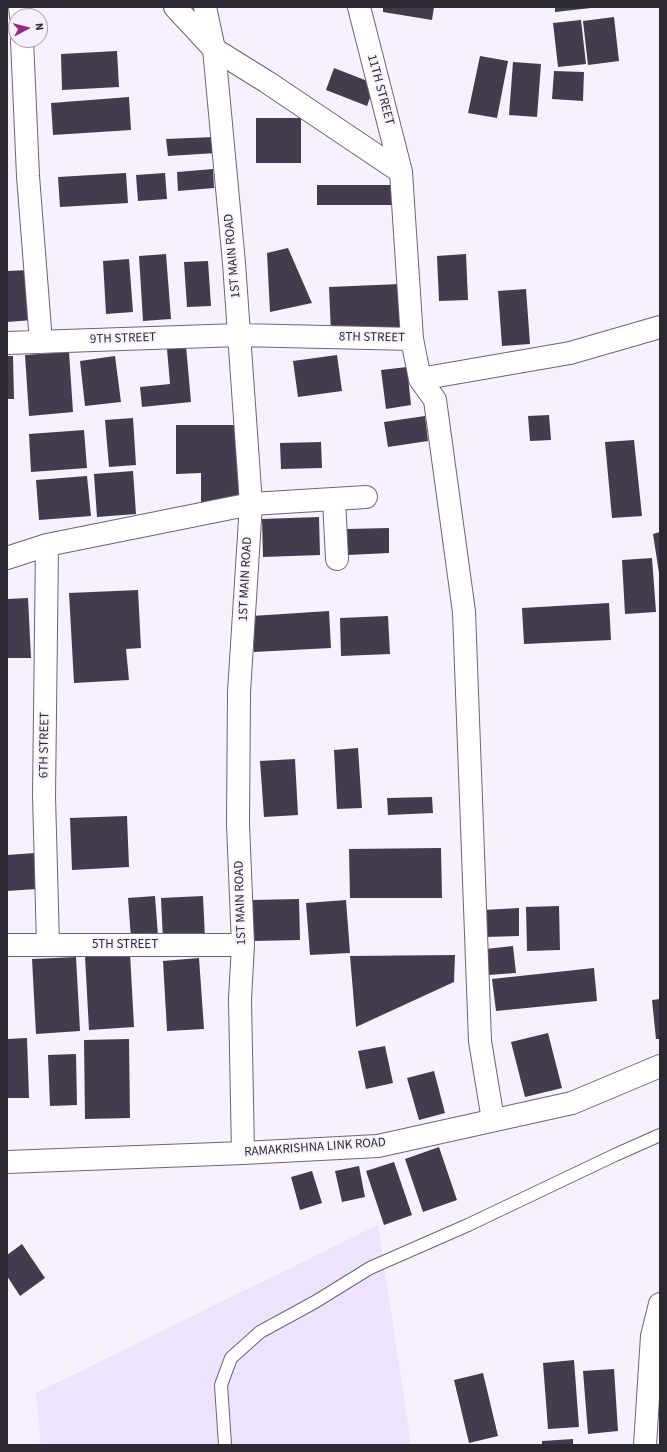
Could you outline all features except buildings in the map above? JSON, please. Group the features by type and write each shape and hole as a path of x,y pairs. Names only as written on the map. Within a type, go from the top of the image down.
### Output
{"street":[{"path":"175,7 214,49 267,82 401,172"},
{"name":"1ST MAIN ROAD","path":"205,7 214,49 234,263 251,504 239,692 238,824 243,945 240,999 243,1153"},
{"name":"11TH STREET","path":"359,7 401,172"},
{"path":"22,48 28,176 41,342"},
{"name":"8TH STREET","path":"239,335 412,339 401,172"},
{"path":"420,379 570,353 660,327"},
{"name":"9TH STREET","path":"7,343 239,335"},
{"path":"412,339 420,379 435,400 464,612 480,1041 493,1120"},
{"path":"7,558 47,545 251,504 366,497"},
{"path":"334,499 337,559"},
{"name":"6TH STREET","path":"47,545 44,796 48,945"},
{"name":"5TH STREET","path":"7,945 243,945"},
{"name":"RAMAKRISHNA LINK ROAD","path":"7,1162 378,1146 572,1102 660,1066"},
{"path":"646,1445 652,1336 660,1304"}],"lane":[{"path":"225,1445 222,1386 231,1358 260,1332 315,1302 370,1268 468,1225 615,1154 660,1135"}],"shaded area":[{"path":"378,1225 411,1445 41,1445 36,1393"}]}
